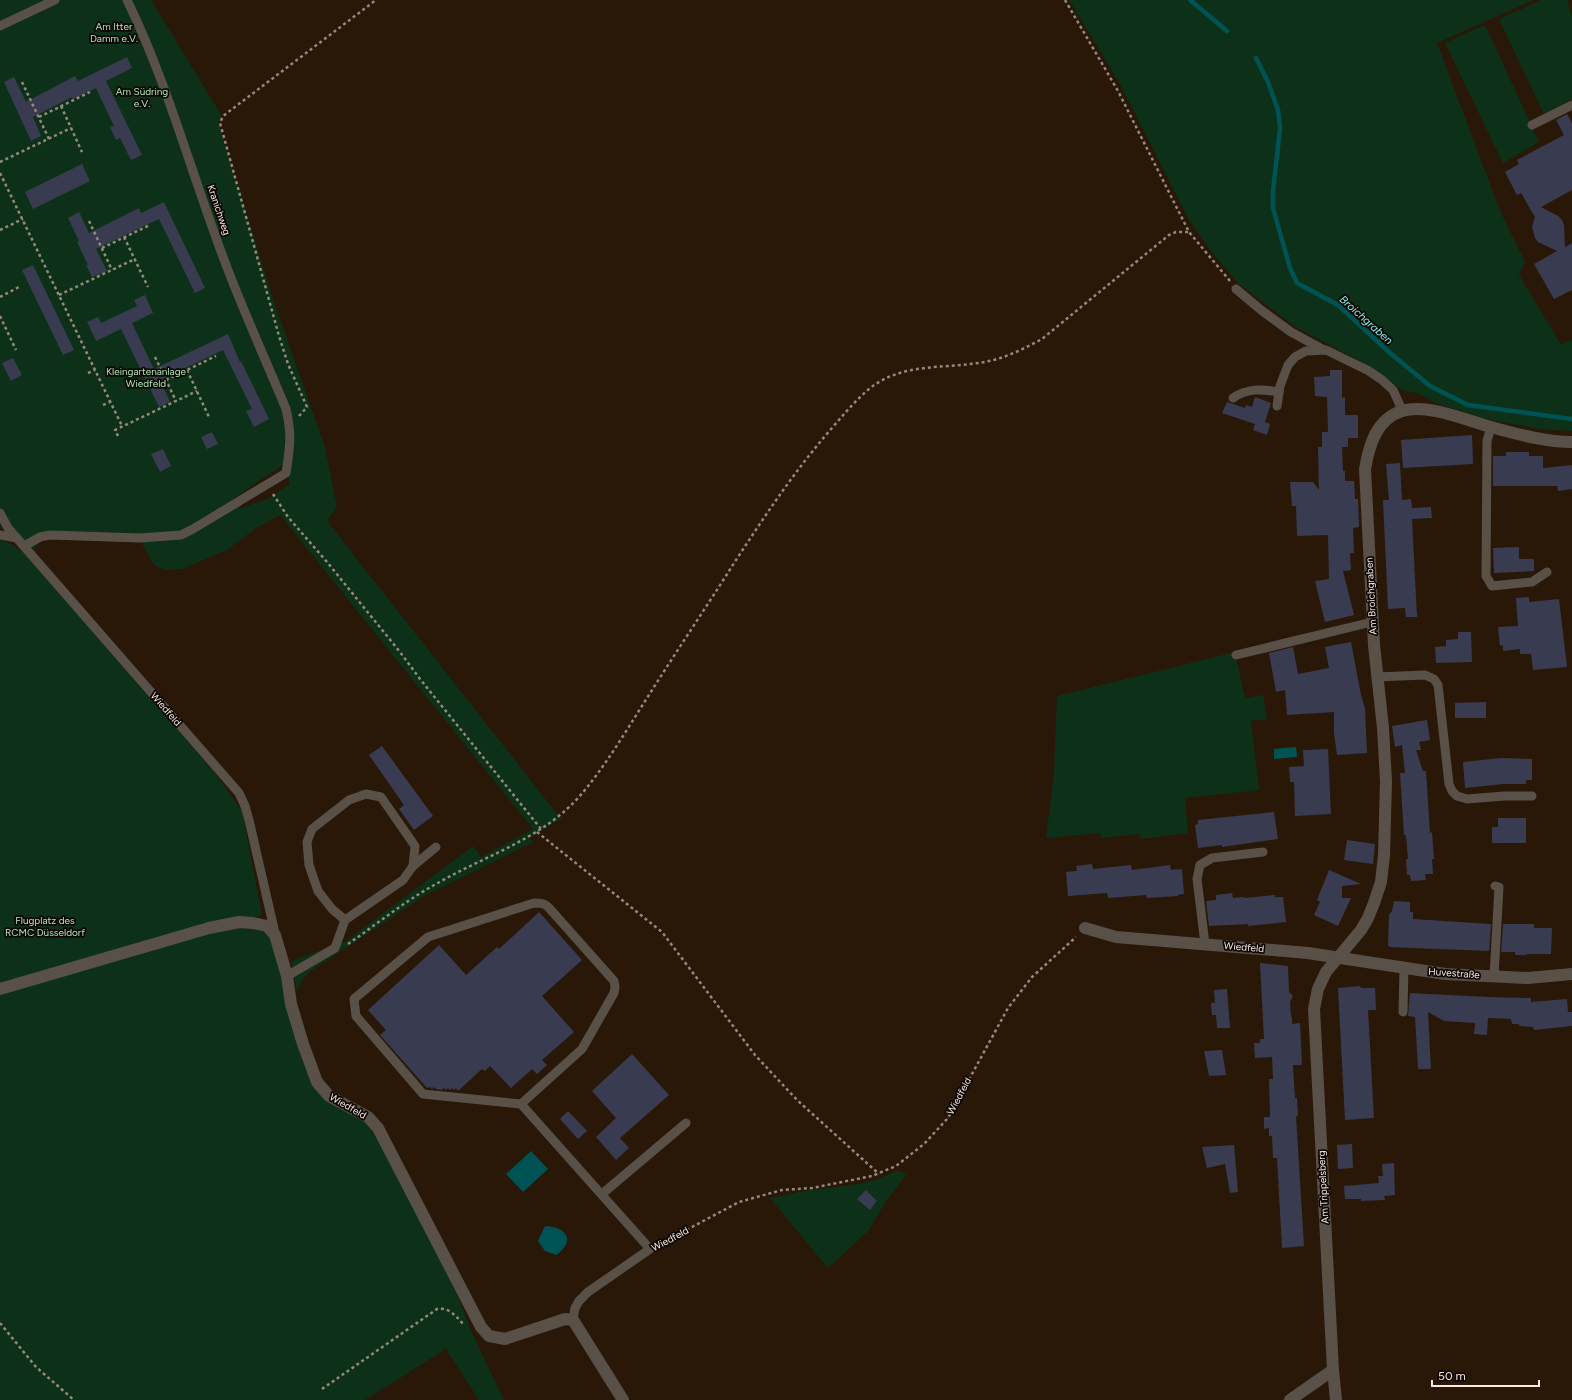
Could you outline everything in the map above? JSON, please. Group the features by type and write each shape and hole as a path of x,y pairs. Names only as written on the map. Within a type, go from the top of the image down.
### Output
{"street":[{"name":"Am Broichgraben","path":"1338,958 1361,930 1368,918 1381,882 1386,833 1386,781 1383,728 1376,677 1372,622 1365,469 1368,451 1375,433 1387,418 1402,410 1422,409 1438,411 1491,427 1530,436 1572,442"},
{"path":"3,986 209,928 239,922 268,926 275,935"},
{"name":"Wiedfeld","path":"1086,928 1116,937 1308,953 1338,958"},
{"name":"Wiedfeld","path":"275,935 287,976 291,1004 303,1044 317,1082 329,1096 368,1117 378,1128 481,1327 489,1336 505,1340 565,1319 573,1320"},
{"name":"Huvestraße","path":"1338,958 1445,974 1528,978 1572,974"},
{"name":"Am Trippelsberg","path":"1336,1400 1333,1370 1314,1009 1321,980 1338,958"},
{"path":"573,1320 623,1400"},
{"path":"1290,1400 1333,1370"}],"lane":[{"path":"0,26 55,0"},
{"name":"Kranichweg","path":"127,0 178,128 228,269 286,409 290,427 290,449 286,473 268,485"},
{"path":"1532,124 1572,105"},
{"path":"1236,289 1291,332 1369,371 1382,380 1394,390 1402,410"},
{"path":"1277,406 1279,392 1288,365 1296,357 1306,351 1326,350"},
{"path":"1233,398 1248,390 1279,392"},
{"path":"1491,427 1487,441 1486,576 1492,586 1532,582 1547,572"},
{"path":"24,546 40,537 50,535 140,538 181,535 268,485"},
{"name":"Wiedfeld","path":"0,512 8,528 239,793 249,820 275,935"},
{"path":"0,535 17,538"},
{"path":"1236,655 1372,622"},
{"path":"1376,677 1425,675 1437,682 1441,701 1449,784 1456,796 1467,799 1505,796 1532,796"},
{"path":"345,920 332,909 318,891 309,865 307,842 312,829 349,800 366,794 381,798 415,846 413,866"},
{"path":"287,976 335,948 345,920 403,880 413,866 436,847"},
{"path":"1205,944 1197,879 1200,865 1212,858 1263,852"},
{"path":"1494,976 1499,887 1495,886"},
{"path":"520,1104 582,1049 614,993 615,987 614,981 546,904 541,903 534,903 428,937 354,999 356,1016 423,1094 520,1104 650,1249"},
{"path":"1403,1012 1404,968"},
{"path":"602,1194 686,1123"},
{"name":"Wiedfeld","path":"573,1320 577,1304 588,1292 650,1249"}],"path":[{"path":"290,427 307,406 288,364 220,123 223,116 376,0"},
{"path":"1065,0 1118,91 1189,232 1236,289"},
{"path":"22,82 49,139"},
{"path":"38,117 90,92"},
{"path":"60,106 82,152"},
{"path":"0,162 71,128"},
{"path":"0,173 122,426"},
{"path":"0,230 23,219"},
{"path":"89,221 112,270"},
{"path":"102,248 150,225"},
{"path":"335,948 345,946 410,898 537,832 564,811 578,797 621,739 779,495 822,439 851,406 870,388 886,378 923,367 988,361 1026,348 1042,339 1169,235 1176,232 1189,232"},
{"path":"124,237 148,287"},
{"path":"59,295 135,259"},
{"path":"0,297 19,287"},
{"path":"0,316 1,322 16,350"},
{"path":"166,380 216,356"},
{"path":"155,357 176,401"},
{"path":"88,373 96,370"},
{"path":"187,370 209,417"},
{"path":"118,436 115,430 122,426 197,391"},
{"path":"103,405 110,402"},
{"path":"268,485 288,517 337,574 541,829"},
{"path":"537,832 662,932 755,1055 797,1100 879,1174"},
{"name":"Wiedfeld","path":"650,1249 739,1202 782,1190 812,1188 841,1183 879,1174 896,1166 924,1144 948,1118 1008,1008 1032,977 1086,928"},
{"path":"322,1389 437,1309 443,1308 450,1311 466,1327"},
{"path":"0,1323 36,1367 74,1400"}],"green space":[{"name":"Kleingartenanlage Wiedfeld","path":"0,0 151,0 223,118 218,122 274,302 325,447 337,507 327,521 561,819 529,838 533,842 424,896 308,973 297,991 291,961 346,941 473,846 481,857 533,829 280,515 256,528 227,550 182,569 165,570 154,565 141,542 42,539 30,553 8,528 0,528","holes":["283,465 290,484 270,498 241,508 234,498"]},
{"path":"1069,0 1533,0 1437,43 1500,211 1525,262 1519,275 1561,345 1572,340 1572,431 1541,429 1491,420 1435,403 1420,394 1402,390 1358,360 1296,327 1239,284 1211,251 1188,218 1121,86"},
{"path":"1542,0 1567,0 1572,16 1572,99 1544,114 1499,19"},
{"path":"1485,25 1539,142 1503,163 1445,43"},
{"name":"Flugplatz des RCMC Düsseldorf","path":"0,540 10,543 25,554 215,773 242,811 262,915 0,986"},
{"path":"1235,652 1245,698 1263,695 1267,719 1251,721 1259,790 1185,798 1188,833 1140,839 1139,834 1101,838 1100,833 1046,838 1054,774 1057,696"},
{"path":"245,926 261,928 273,940 308,1072 366,1123 389,1154 457,1294 472,1333 504,1400 479,1400 446,1349 365,1400 0,1400 0,992 211,930"},
{"path":"895,1171 901,1171 906,1175 886,1201 868,1231 828,1268 770,1198 810,1190 864,1183"}],"water":[{"path":"1296,747 1297,757 1274,759 1274,749"},
{"path":"531,1151 548,1169 523,1192 506,1174"},
{"path":"545,1226 559,1229 566,1236 566,1245 556,1255 545,1251 538,1241"}],"building":[{"path":"127,57 132,68 106,81 142,155 131,160 120,138 116,140 110,127 114,126 96,88 73,99 72,97 33,117 41,136 31,141 4,82 14,77 26,102 75,76 78,81"},
{"path":"1567,114 1572,123 1572,190 1541,207 1558,216 1562,220 1564,225 1565,247 1572,243 1572,290 1554,299 1534,264 1557,251 1538,242 1535,238 1532,227 1535,217 1521,193 1517,195 1505,172 1519,164 1517,160 1564,135 1556,120"},
{"path":"82,164 90,181 33,209 25,192"},
{"path":"164,202 205,288 195,293 159,219 96,249 107,271 92,277 77,242 79,241 68,218 79,212 89,233 139,208 141,213"},
{"path":"33,265 74,350 63,355 22,270"},
{"path":"145,295 153,313 132,323 154,369 228,334 240,362 241,361 269,419 254,427 246,411 252,409 223,350 160,380 170,402 159,407 121,329 96,341 87,322 98,317 101,323 137,306 134,300"},
{"path":"13,358 22,375 11,381 2,363"},
{"path":"1330,370 1342,370 1342,398 1345,397 1345,415 1358,415 1358,438 1348,438 1348,447 1342,447 1345,481 1354,481 1355,499 1358,499 1359,527 1353,528 1354,553 1350,553 1351,570 1343,571 1354,615 1325,622 1315,581 1329,579 1328,535 1297,536 1296,506 1292,506 1290,482 1313,482 1319,490 1318,447 1322,447 1322,432 1328,432 1327,397 1315,396 1314,377 1330,376"},
{"path":"1255,397 1271,403 1265,422 1270,424 1267,435 1253,430 1255,424 1222,413 1227,402 1245,408 1246,405 1252,407"},
{"path":"212,432 218,444 207,449 201,437"},
{"path":"1472,435 1473,464 1403,468 1401,440"},
{"path":"163,449 171,466 160,472 151,454"},
{"path":"1506,452 1529,452 1529,456 1543,456 1543,468 1572,465 1572,489 1558,491 1557,486 1493,486 1493,456 1506,456"},
{"path":"1400,463 1402,500 1411,499 1412,508 1431,507 1432,518 1412,519 1417,617 1406,617 1405,608 1388,609 1383,500 1389,500 1386,464"},
{"path":"1519,547 1519,559 1534,559 1534,571 1494,573 1493,548"},
{"path":"1529,597 1529,602 1559,599 1567,667 1533,670 1531,654 1520,654 1520,649 1503,651 1503,645 1500,646 1498,627 1518,626 1516,598"},
{"path":"1458,632 1471,632 1472,662 1436,663 1435,647 1446,646 1446,640 1458,639"},
{"path":"1351,642 1361,695 1365,708 1367,753 1337,755 1334,733 1334,712 1287,715 1285,690 1276,692 1269,653 1293,647 1298,674 1329,668 1325,647"},
{"path":"1486,702 1486,718 1455,718 1455,703"},
{"path":"1427,720 1430,740 1419,742 1421,750 1416,750 1423,771 1426,771 1430,833 1432,832 1434,859 1432,859 1433,874 1425,874 1426,880 1411,881 1410,875 1407,875 1406,859 1408,859 1406,835 1404,835 1400,773 1405,773 1402,745 1395,747 1392,726"},
{"path":"382,746 433,816 414,830 399,809 404,805 369,755"},
{"path":"1328,749 1331,814 1295,816 1294,782 1290,782 1289,767 1304,766 1303,750"},
{"path":"1502,758 1532,759 1532,780 1526,780 1526,784 1503,784 1465,788 1463,762"},
{"path":"1274,812 1278,839 1222,847 1222,845 1198,848 1195,825 1198,824 1198,820"},
{"path":"1498,818 1526,818 1526,843 1492,843 1492,827 1498,827"},
{"path":"1347,840 1375,844 1373,864 1344,860"},
{"path":"1092,864 1093,869 1131,865 1132,870 1170,865 1171,870 1182,869 1184,894 1178,896 1147,898 1146,895 1108,898 1107,893 1068,896 1066,872 1077,871 1076,866"},
{"path":"1329,870 1361,884 1342,886 1342,898 1351,898 1338,926 1314,915 1320,902 1317,900"},
{"path":"1232,893 1233,898 1275,895 1275,897 1283,897 1286,922 1248,926 1248,924 1209,926 1206,901 1216,900 1216,895"},
{"path":"1394,901 1410,902 1410,912 1413,912 1413,919 1491,924 1489,951 1389,947 1389,915 1392,911"},
{"path":"539,912 582,960 542,996 574,1032 542,1060 547,1065 537,1074 532,1069 511,1088 490,1066 485,1071 482,1069 458,1091 456,1088 454,1090 452,1088 450,1090 448,1088 446,1090 444,1088 441,1090 434,1087 432,1089 430,1087 427,1088 380,1035 386,1030 368,1010 439,945 466,975 497,947 499,949"},
{"path":"1503,924 1534,924 1534,928 1552,928 1551,954 1515,955 1515,952 1501,952"},
{"path":"1260,963 1288,966 1289,992 1293,996 1290,1002 1292,1024 1300,1023 1302,1065 1293,1065 1295,1098 1297,1098 1298,1116 1296,1116 1304,1246 1282,1248 1277,1158 1273,1158 1272,1136 1269,1136 1269,1128 1264,1129 1264,1117 1270,1117 1269,1079 1273,1079 1272,1057 1255,1058 1254,1043 1260,1043 1260,1039 1264,1039"},
{"path":"1360,986 1361,988 1375,988 1376,1010 1368,1010 1374,1118 1345,1120 1338,988"},
{"path":"1227,989 1230,1028 1217,1028 1216,1015 1212,1015 1211,1003 1215,1003 1214,990"},
{"path":"1410,993 1531,998 1531,1002 1567,999 1568,1012 1572,1012 1572,1026 1534,1030 1533,1027 1512,1024 1511,1019 1488,1018 1487,1035 1474,1034 1475,1023 1444,1021 1428,1012 1431,1069 1418,1069 1415,1017 1408,1016"},
{"path":"1222,1050 1226,1075 1209,1076 1204,1051"},
{"path":"632,1054 669,1095 620,1138 629,1148 616,1160 596,1137 616,1118 592,1091"},
{"path":"568,1111 587,1131 578,1139 560,1119"},
{"path":"1352,1144 1353,1168 1338,1169 1337,1145"},
{"path":"1234,1145 1238,1192 1230,1193 1225,1164 1207,1168 1202,1147"},
{"path":"1394,1163 1395,1195 1384,1196 1385,1200 1361,1201 1361,1199 1345,1199 1344,1186 1379,1183 1378,1176 1383,1176 1382,1164"},
{"path":"866,1190 877,1201 870,1210 857,1199"}],"waterway":[{"name":"Broichgraben","path":"1190,0 1227,31"},
{"name":"Broichgraben","path":"1256,58 1268,82 1278,110 1280,128 1273,191 1273,208 1290,268 1297,283 1338,305 1390,353 1430,386 1468,405 1572,419"}],"park label":[{"name":"Am Itter Damm e.V.","path":"114,32"},
{"name":"Am Südring e.V.","path":"142,96"}]}
